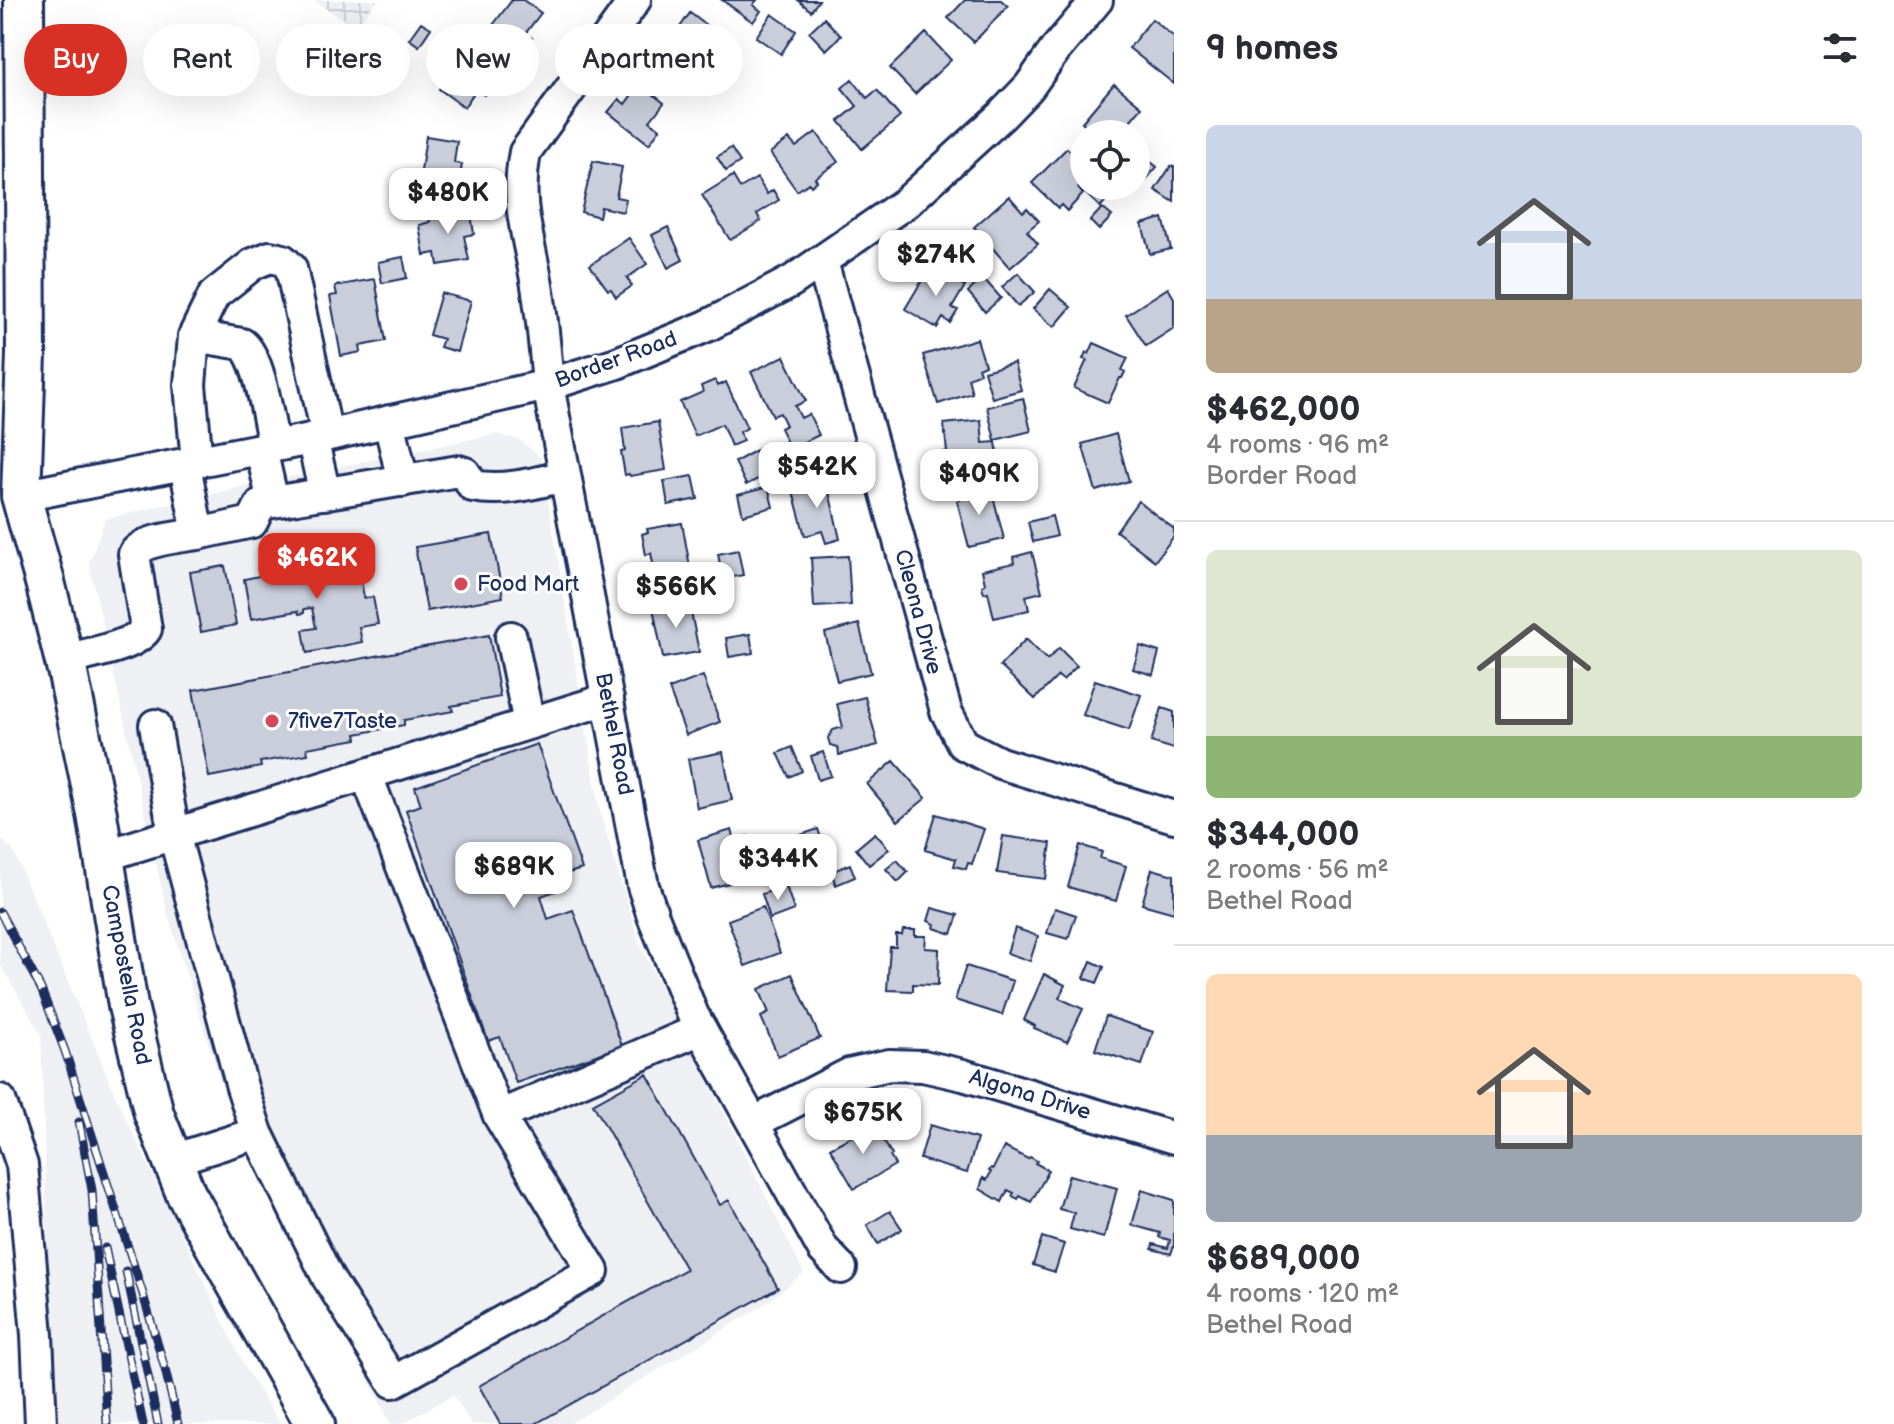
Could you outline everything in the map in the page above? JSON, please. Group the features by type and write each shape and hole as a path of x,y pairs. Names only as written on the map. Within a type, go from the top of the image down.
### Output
{"main road":[{"name":"Campostella Road","path":"24,0 26,354 7,487 65,660 97,814 128,1006 154,1114 186,1194 315,1424"}],"street":[{"name":"Bethel Road","path":"635,0 525,152 520,201 542,319 548,385 643,886 693,1015 823,1249 841,1268"},
{"name":"Border Road","path":"7,487 191,463 548,385 617,363 707,326 792,281 907,202 1029,87 1097,0"},
{"path":"198,534 191,463 190,385 194,336 214,295 253,264 270,257 283,260 291,268 320,437 325,494"},
{"name":"Cleona Drive","path":"822,261 946,711 963,744 1000,763 1174,817"},
{"path":"194,336 242,344 257,369 273,502"},
{"path":"389,421 403,481"},
{"path":"65,660 130,642 142,635 146,629 134,554 149,543 252,522 261,504 459,471 465,473 473,486 490,489 565,476"},
{"path":"511,637 529,723"},
{"path":"104,856 608,699"},
{"path":"155,725 174,834 257,1133 328,1278 393,1382 593,1271 499,1116 366,774"},
{"path":"499,1116 701,1029"},
{"name":"Algona Drive","path":"753,1123 849,1074 900,1065 923,1066 963,1075 1174,1138"},
{"path":"0,1100 22,1165 37,1335 41,1424"},
{"path":"173,1160 257,1133"}],"shaded area":[{"path":"313,0 377,0 359,24 350,24"},
{"path":"496,434 520,440 541,458 600,813 640,945 804,1273 761,1307 570,1424 471,1424 453,1395 402,1424 391,1424 271,1189 219,1077 167,912 89,563 105,519 250,485"},
{"path":"0,837 14,852 118,1102 246,1369 280,1424 53,1424 41,1034 0,964"}],"building":[{"path":"512,0 523,0 541,13 533,24 494,24"},
{"path":"722,0 757,0 753,5 761,11 753,22"},
{"path":"798,0 819,0 811,11"},
{"path":"965,0 1001,0 1008,6 974,42 948,18"},
{"path":"690,13 705,24 682,24"},
{"path":"772,14 796,31 781,54 756,37"},
{"path":"824,18 841,36 826,50 809,32"},
{"path":"1152,19 1174,37 1174,84 1129,48"},
{"path":"421,22 426,25 426,36 419,46 410,38"},
{"path":"926,33 951,60 915,94 890,68"},
{"path":"852,79 867,98 877,90 900,117 862,149 839,121 857,106 842,88"},
{"path":"1114,84 1142,107 1131,120 1084,120"},
{"path":"449,96 472,96 464,107"},
{"path":"631,96 655,96 664,103 650,121 660,129 649,144 608,112 619,99 625,104"},
{"path":"816,132 838,162 815,178 817,181 811,186 809,183 797,191 770,153 789,139 796,147"},
{"path":"426,136 457,141 454,163 462,164 459,185 420,178"},
{"path":"731,148 740,162 726,171 717,157"},
{"path":"1067,148 1070,151 1070,200 1077,200 1067,211 1061,205 1058,208 1032,183"},
{"path":"593,161 622,167 616,197 626,199 623,212 601,207 599,217 581,212"},
{"path":"1150,161 1157,167 1150,175"},
{"path":"1171,166 1174,167 1174,202 1155,190"},
{"path":"733,176 740,188 757,178 767,194 773,190 779,200 757,214 761,221 730,240 702,195"},
{"path":"1009,196 1023,212 1027,208 1039,221 1027,231 1038,244 1010,268 974,227"},
{"path":"1093,200 1107,200 1100,207"},
{"path":"470,208 474,234 464,236 469,260 438,265 436,253 424,255 419,225 430,222 429,216"},
{"path":"1102,208 1112,216 1099,230 1090,221"},
{"path":"1163,218 1171,249 1150,254 1142,224"},
{"path":"668,227 683,260 668,268 652,235"},
{"path":"629,238 647,264 627,278 632,286 616,297 590,265"},
{"path":"403,257 407,278 382,283 378,262"},
{"path":"930,267 965,286 952,308 958,310 950,323 943,318 937,328 905,309"},
{"path":"1018,273 1035,292 1018,306 1002,287"},
{"path":"983,278 1001,298 985,312 968,292"},
{"path":"375,279 386,341 360,346 361,352 341,356 330,296 337,295 335,286"},
{"path":"1168,288 1174,298 1174,328 1146,346 1126,315"},
{"path":"1050,289 1071,307 1054,327 1033,309"},
{"path":"441,293 471,301 457,352 440,347 443,339 429,335"},
{"path":"977,339 985,365 978,368 980,373 968,378 972,393 938,404 923,355"},
{"path":"1094,343 1128,358 1122,370 1125,372 1108,403 1074,388 1087,360 1083,359 1086,352 1089,354"},
{"path":"784,356 806,401 795,406 801,418 809,414 819,435 790,449 780,428 786,425 780,413 773,416 751,372"},
{"path":"1014,363 1021,390 992,398 984,371"},
{"path":"715,380 718,386 726,382 747,428 740,432 743,441 731,446 722,424 695,436 680,402 703,392 701,386"},
{"path":"1023,398 1031,431 995,440 987,407"},
{"path":"981,420 983,443 996,442 1000,469 946,473 944,424"},
{"path":"658,422 666,470 625,475 621,452 625,451 622,428"},
{"path":"1116,434 1129,481 1096,491 1082,444"},
{"path":"764,446 776,473 746,485 735,462"},
{"path":"693,476 698,499 668,505 664,481"},
{"path":"826,479 840,539 826,543 822,531 805,536 792,488"},
{"path":"972,485 974,496 992,492 1004,539 969,547 957,501 960,500 957,489"},
{"path":"768,487 773,507 743,515 738,495"},
{"path":"1138,501 1174,529 1174,536 1155,561 1116,531"},
{"path":"1052,516 1057,536 1033,542 1028,522"},
{"path":"682,523 691,572 656,579 651,553 646,555 642,534 648,532 647,529"},
{"name":"Food Mart","path":"491,534 503,597 427,611 415,547"},
{"path":"738,550 743,575 719,580 715,565 720,564 718,554"},
{"path":"1032,552 1042,592 1026,596 1029,610 994,618 988,592 984,593 982,586 985,584 982,570 1014,563 1013,557"},
{"path":"848,556 851,605 814,607 811,558"},
{"path":"357,557 364,598 373,597 378,624 359,627 362,642 307,653 303,630 316,628 312,608 304,609 304,613 299,614 298,611 251,619 244,579"},
{"path":"225,566 236,625 201,632 190,572"},
{"path":"689,602 699,652 663,658 653,608"},
{"path":"859,624 871,673 837,681 825,633"},
{"path":"750,634 753,653 729,657 726,638"},
{"path":"489,635 500,697 451,706 453,711 404,720 404,725 356,734 357,739 307,748 308,754 260,762 261,767 209,777 193,690"},
{"path":"1026,639 1047,660 1059,648 1077,666 1063,680 1058,676 1035,699 1000,666"},
{"path":"1140,646 1159,652 1153,675 1133,669"},
{"path":"703,676 720,722 686,735 669,689"},
{"path":"1095,680 1141,695 1129,730 1083,715"},
{"path":"865,697 878,745 839,755 838,747 830,745 828,738 833,730 843,727 837,704"},
{"path":"1162,708 1174,712 1174,749 1151,742"},
{"path":"537,744 582,869 562,875 566,887 541,896 548,919 573,910 622,1046 516,1083 500,1037 488,1041 406,810 421,805 415,787"},
{"path":"792,747 802,771 789,777 778,753"},
{"path":"723,752 732,800 697,808 688,759"},
{"path":"823,752 831,776 818,780 811,756"},
{"path":"894,761 926,798 898,821 867,784"},
{"path":"936,814 984,829 972,864 968,863 966,869 954,866 956,859 925,850"},
{"path":"818,829 829,861 794,873 783,841"},
{"path":"732,830 735,840 748,836 756,866 744,869 747,878 711,888 698,840"},
{"path":"875,833 889,849 869,865 856,849"},
{"path":"1003,836 1051,843 1046,879 997,873"},
{"path":"1080,845 1102,852 1100,858 1126,866 1116,901 1068,887"},
{"path":"897,860 908,872 898,882 886,869"},
{"path":"850,864 855,877 836,885 831,872"},
{"path":"1152,869 1174,875 1174,913 1142,904"},
{"path":"786,886 794,910 770,919 762,894"},
{"path":"763,907 780,953 745,966 728,920"},
{"path":"932,908 958,915 952,934 934,928 935,924 928,921"},
{"path":"1055,908 1076,915 1068,939 1047,933"},
{"path":"1015,928 1038,936 1030,961 1007,953"},
{"path":"903,930 915,930 915,936 926,936 925,948 939,949 938,985 913,984 913,991 887,990 890,947 896,947 896,935 902,935"},
{"path":"1091,961 1104,967 1097,983 1084,978"},
{"path":"966,966 1013,981 1002,1015 955,1000"},
{"path":"792,974 820,1038 778,1056 761,1017 769,1013 759,989"},
{"path":"1044,974 1065,985 1059,998 1083,1009 1067,1042 1034,1028 1024,1020"},
{"path":"1106,1016 1153,1032 1142,1065 1095,1050"},
{"path":"647,1074 720,1205 729,1200 778,1288 535,1424 500,1424 479,1386 686,1269 593,1104"},
{"path":"874,1124 895,1165 854,1189 830,1148"},
{"path":"930,1125 977,1139 967,1173 920,1159"},
{"path":"1004,1147 1028,1159 1030,1157 1048,1170 1031,1202 1020,1196 1018,1199 1012,1196 1014,1193 1008,1190 1002,1202 980,1189 983,1178 987,1180"},
{"path":"1069,1175 1117,1188 1104,1238 1070,1229 1074,1213 1059,1209"},
{"path":"1142,1190 1174,1200 1174,1245 1171,1254 1152,1249 1153,1244 1168,1248 1170,1240 1159,1237 1160,1233 1132,1225"},
{"path":"890,1211 902,1229 878,1244 867,1225"},
{"path":"1042,1237 1064,1244 1055,1272 1033,1265"}],"railway":[{"path":"0,912 41,989 65,1051 142,1291 178,1424"},
{"path":"79,1122 92,1190 107,1424"},
{"path":"105,1248 143,1424"},
{"path":"126,1271 158,1424"}],"place":[{"name":"Food Mart","path":"461,584"},
{"name":"7five7Taste","path":"272,721"}]}
